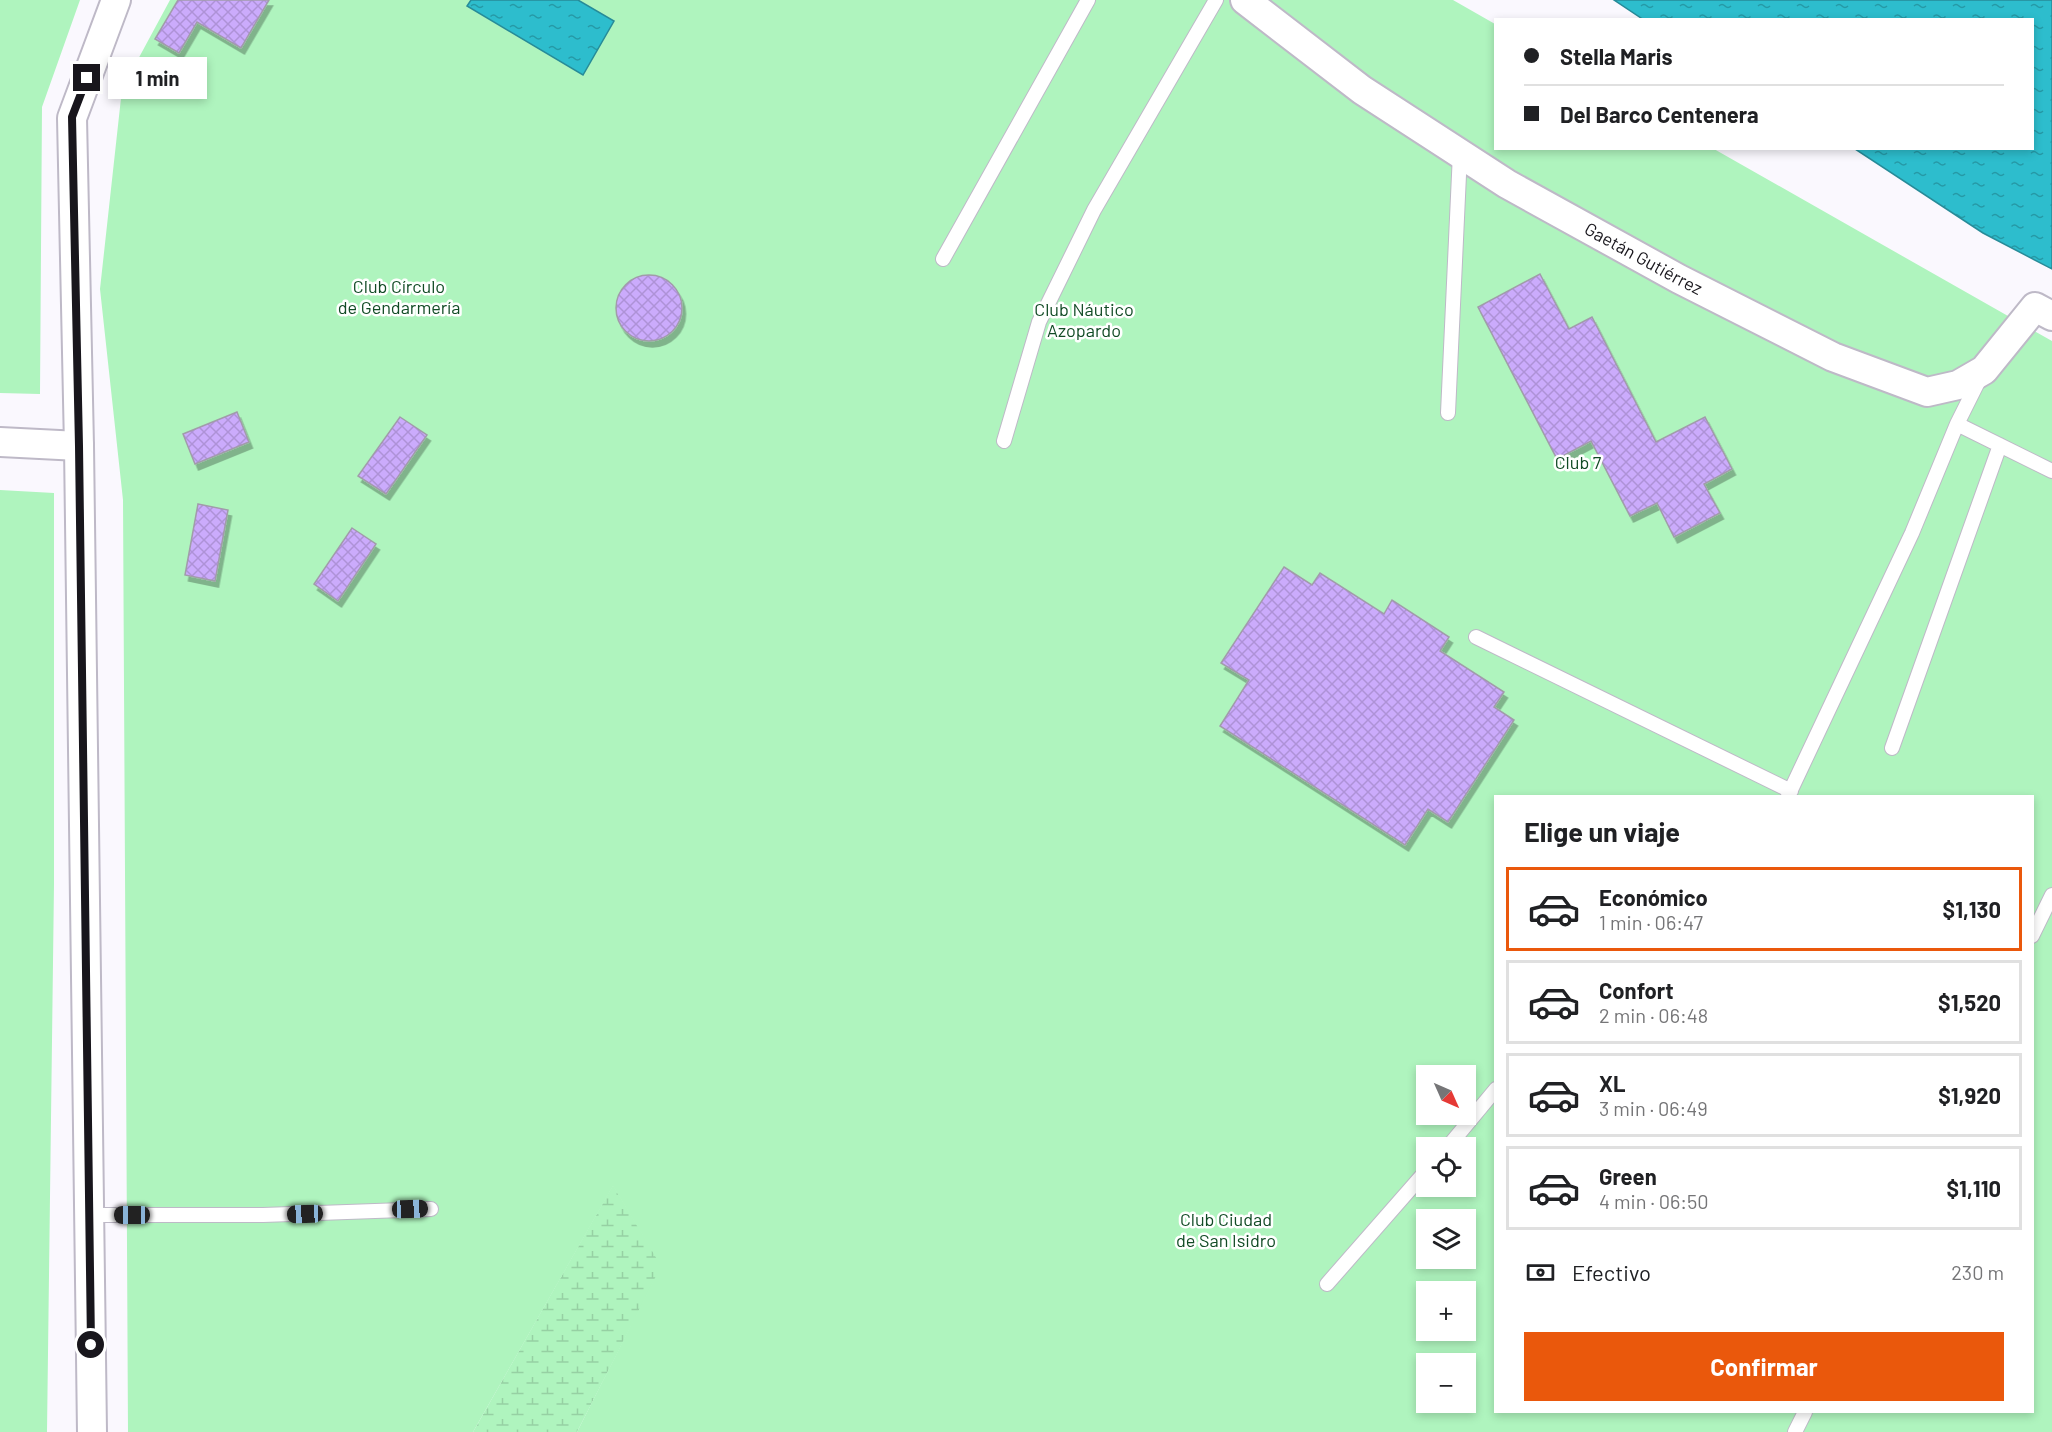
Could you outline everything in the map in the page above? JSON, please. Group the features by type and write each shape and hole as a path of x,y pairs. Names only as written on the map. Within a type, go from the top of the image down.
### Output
{"street":[{"path":"92,1432 79,446 72,117 116,0"},
{"name":"Gaetán Gutiérrez","path":"1256,3 1362,90 1507,183 1678,279 1833,357 1927,392 1958,385 1984,370 2035,307 2052,316"},
{"path":"0,446 79,446"}],"lane":[{"path":"943,259 1088,0"},
{"path":"1004,441 1040,322 1049,301 1094,210 1216,0"},
{"path":"1448,413 1460,153"},
{"path":"1476,638 1790,794 1912,533 1957,424 1984,370"},
{"path":"1957,424 2052,471"},
{"path":"1892,748 2000,445"},
{"path":"2034,932 2052,895"},
{"path":"1457,1137 1494,1091"},
{"path":"1327,1284 1416,1183"},
{"path":"89,1215 263,1215 431,1209"},
{"path":"1795,1432 1804,1413"}],"green space":[{"path":"0,0 80,0 42,107 40,394 0,393"},
{"path":"170,0 1453,0 1494,23 1494,150 1716,150 2052,341 2052,1432 577,1432 661,1266 613,1186 473,1432 128,1432 123,500 100,289 122,89"},
{"path":"0,490 54,493 54,884 47,1432 0,1432"},
{"path":"613,1185 662,1266 577,1432 473,1432"}],"water":[{"path":"471,0 578,0 614,21 583,75 467,6"},
{"path":"1614,0 2052,0 2052,269 1983,233 1857,150 2034,150 2034,18 1641,18"}],"building":[{"path":"178,0 269,0 241,48 197,22 179,53 155,39"},
{"path":"1540,274 1569,329 1592,317 1656,442 1705,417 1732,469 1704,484 1720,513 1674,537 1657,503 1630,516 1591,441 1557,459 1478,307"},
{"path":"655,275 673,284 680,295 682,308 680,321 673,332 662,339 643,341 625,332 618,321 616,302 625,284 636,277"},
{"path":"237,412 249,442 195,464 183,434"},
{"path":"400,417 427,435 386,494 358,476"},
{"path":"198,504 228,510 215,581 185,575"},
{"path":"352,528 376,544 338,601 314,584"},
{"path":"1284,567 1312,585 1320,573 1384,614 1392,600 1449,637 1440,651 1504,692 1494,707 1514,720 1448,822 1428,809 1405,845 1220,726 1249,680 1221,663"}],"route":[{"path":"87,78 72,117 79,446 91,1345"}],"park label":[{"name":"Club Círculo de Gendarmería","path":"399,297"},
{"name":"Club Náutico Azopardo","path":"1084,320"},
{"name":"Club 7","path":"1578,463"},
{"name":"Club Ciudad de San Isidro","path":"1226,1230"}]}
